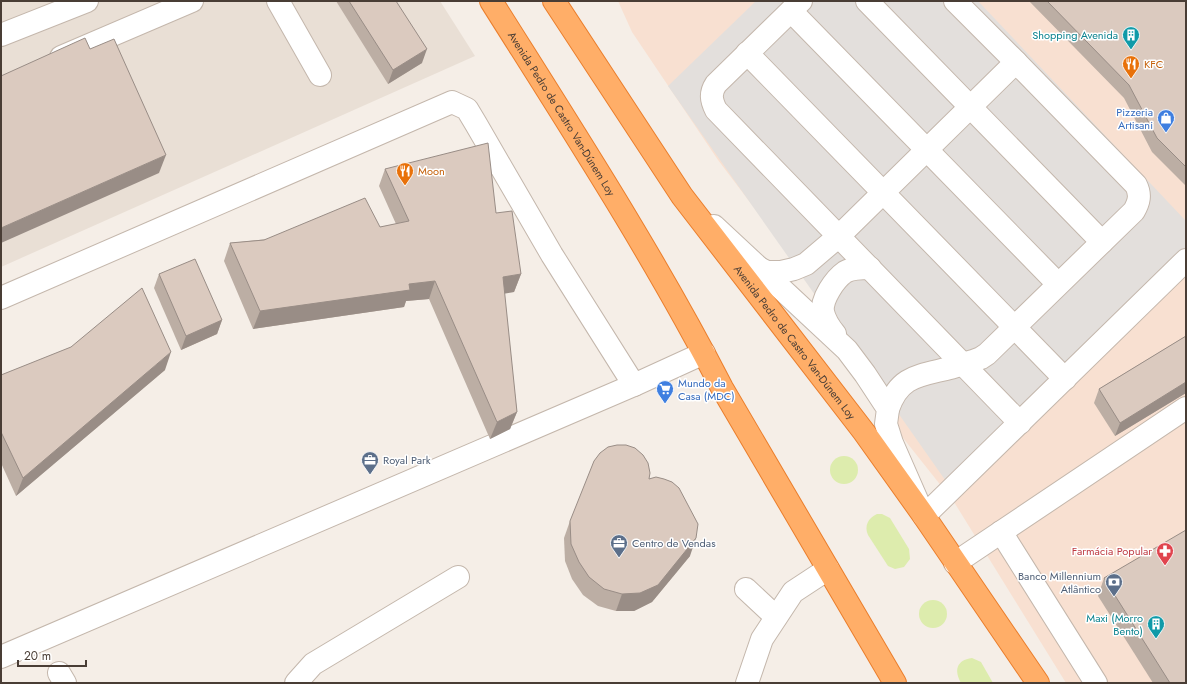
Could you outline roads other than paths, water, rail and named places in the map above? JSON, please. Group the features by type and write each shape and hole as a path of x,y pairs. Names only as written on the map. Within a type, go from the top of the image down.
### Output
{"highway":[{"name":"Avenida Pedro de Castro Van-Dúnem Loy","path":"491,1 633,228 704,353 722,388 895,683"},
{"name":"Avenida Pedro de Castro Van-Dúnem Loy","path":"554,1 682,196 864,432 924,516 1028,673 1038,683"}],"street":[{"path":"1,35 87,1"},
{"path":"45,63 192,1"},
{"path":"278,1 320,75"},
{"path":"867,1 1102,242"},
{"path":"955,1 1136,186 1139,191 1139,198 1138,205 1134,211 981,358 912,378 901,386 892,396 886,424 892,443 924,516 1186,260"},
{"path":"1020,423 716,110 712,103 712,89 796,6 927,150 1058,284"},
{"path":"747,53 1064,379"},
{"path":"757,267 767,272 781,272 806,264 839,236 1016,62"},
{"path":"1,298 452,102 467,110 552,255 634,385"},
{"path":"682,196 847,350"},
{"path":"870,268 854,269 845,272 833,284 826,296 823,311 828,325 866,374 888,409"},
{"path":"1,658 634,385 704,353"},
{"path":"955,563 1186,408"},
{"path":"1001,532 1096,683"},
{"path":"747,683 762,639 793,592 828,569"},
{"path":"296,683 313,664 458,577"},
{"path":"746,589 776,617"}],"place":[{"name":"Shopping Avenida","path":"1131,50"},
{"name":"KFC","path":"1131,79"},
{"name":"Pizzeria Artisani","path":"1166,133"},
{"name":"Moon","path":"405,186"},
{"name":"Mundo da Casa (MDC)","path":"665,404"},
{"name":"Royal Park","path":"370,475"},
{"name":"Centro de Vendas","path":"619,558"},
{"name":"Farmácia Popular","path":"1165,566"},
{"name":"Banco Millennium Atlântico","path":"1114,597"},
{"name":"Maxi (Morro Bento)","path":"1156,639"}]}
